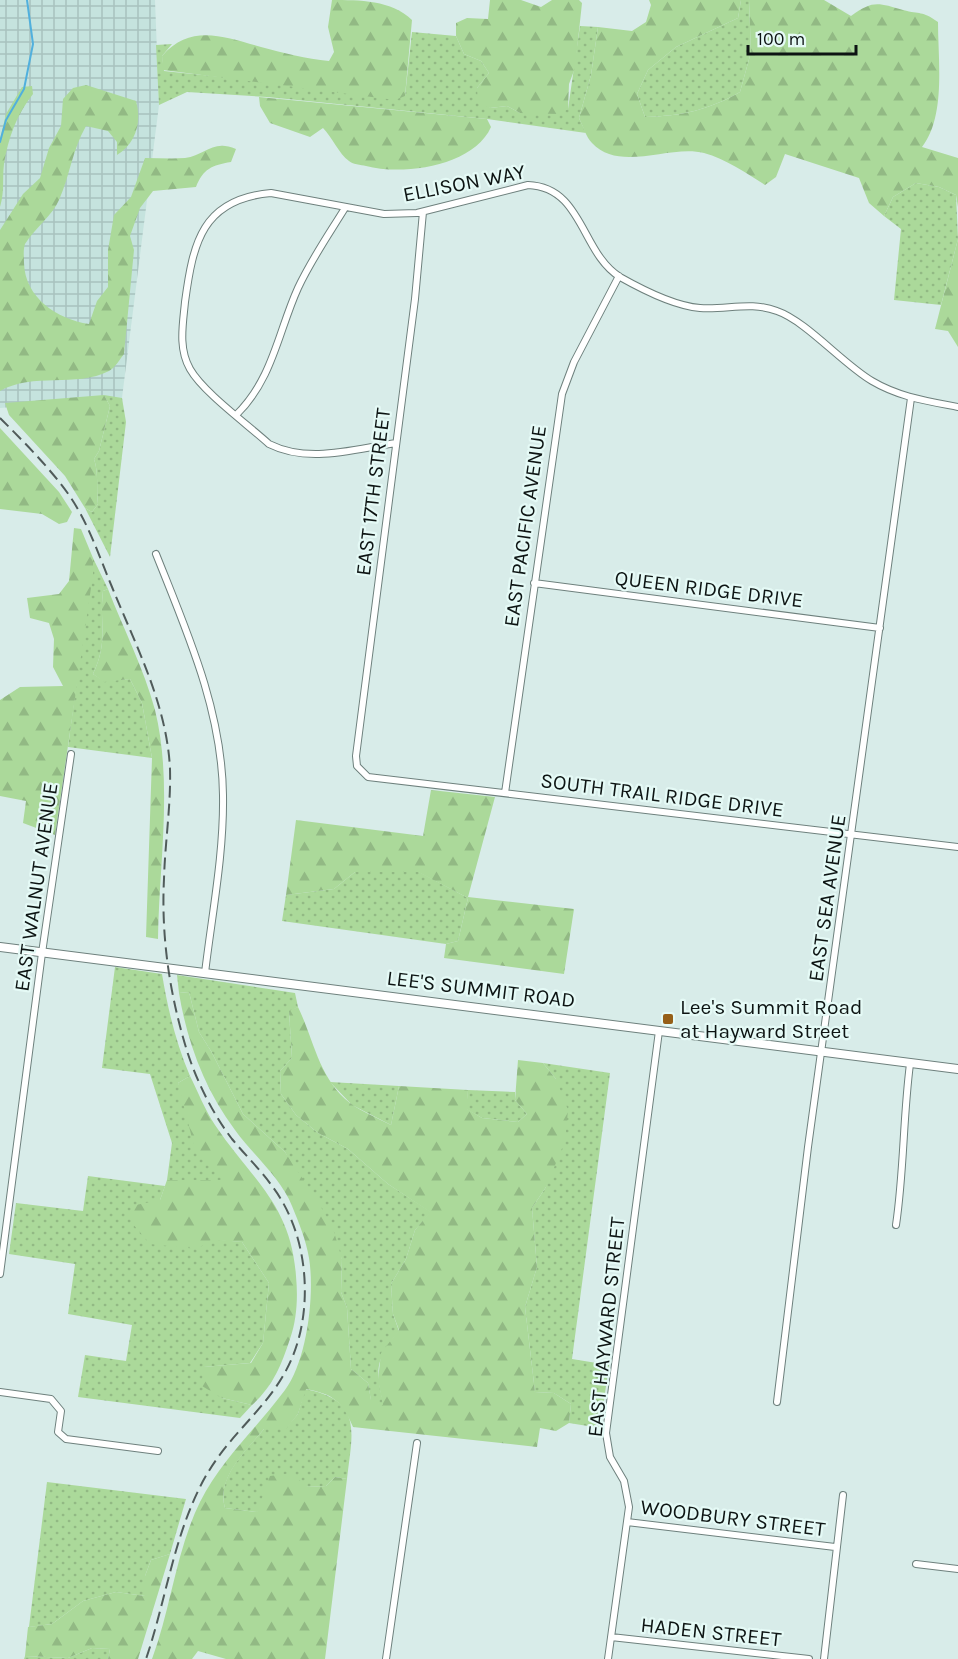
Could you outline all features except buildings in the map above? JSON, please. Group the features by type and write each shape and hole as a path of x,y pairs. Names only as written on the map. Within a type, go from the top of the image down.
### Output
{"main road":[{"name":"LEE'S SUMMIT ROAD","path":"0,947 823,1054 958,1069"}],"street":[{"name":"ELLISON WAY","path":"237,415 195,377 185,357 182,331 194,249 210,220 224,206 258,194 271,193 384,214 423,212 528,185 544,186 563,197 608,265 619,276 688,306 703,308 751,305 779,311 870,380 892,392 958,407"},
{"path":"345,208 299,287 266,376 249,402 237,415 269,444 296,454 316,455 396,443"},
{"name":"EAST 17TH STREET","path":"363,773 357,766 356,756 415,299 423,212"},
{"name":"EAST PACIFIC AVENUE","path":"505,793 562,394 574,362 619,276"},
{"name":"EAST SEA AVENUE","path":"777,1402 808,1148 823,1054 911,398"},
{"path":"156,554 197,659 210,699 219,746 222,832 205,973"},
{"name":"QUEEN RIDGE DRIVE","path":"534,584 880,628"},
{"name":"EAST WALNUT AVENUE","path":"0,1274 42,952 71,754"},
{"name":"SOUTH TRAIL RIDGE DRIVE","path":"363,773 368,777 958,847"},
{"name":"EAST HAYWARD STREET","path":"608,1659 627,1521 628,1494 610,1457 606,1433 659,1031"},
{"path":"896,1225 903,1177 903,1114 910,1064"},
{"path":"0,1392 51,1399 61,1411 58,1431 66,1439 158,1451"},
{"path":"386,1659 417,1443"},
{"path":"824,1659 835,1547 843,1495"},
{"name":"WOODBURY STREET","path":"627,1521 835,1547"},
{"path":"916,1564 958,1569"},
{"name":"HADEN STREET","path":"611,1637 809,1659"}],"shaded area":[{"path":"0,0 155,0 159,105 122,398 0,408"}],"green space":[{"path":"332,0 375,2 395,8 412,20 405,96 395,100 163,70 162,56 173,46 184,39 208,35 295,56 329,61 334,52 328,27"},
{"path":"490,0 521,0 541,7 552,0 579,0 582,3 575,68 569,84 568,109 559,114 520,113 507,106 490,108 478,103 477,88 489,73 481,61 464,54 456,36 456,23 467,18 488,19"},
{"path":"649,0 741,0 738,18 676,47 648,70 637,94 645,117 694,111 740,92 751,52 749,0 824,0 851,16 865,7 876,4 924,14 938,22 938,104 930,134 922,147 958,158 958,207 956,195 939,187 916,183 893,197 884,216 869,203 859,178 785,154 776,177 765,185 728,163 704,153 691,151 631,157 603,152 590,141 579,118 591,75 598,27 632,31 646,22 651,5"},
{"path":"741,0 749,0 751,52 740,92 694,111 645,117 637,94 648,70 676,47 738,18"},
{"path":"580,26 598,27 591,75 579,118 586,133 487,119 267,97 187,92 159,105 156,45 172,44 162,56 164,71 405,96 412,32 456,36 464,54 481,61 489,73 477,88 490,108 507,106 520,113 568,109"},
{"path":"86,85 136,101 138,124 129,144 117,155 117,142 108,131 86,126 56,206 25,244 24,263 30,287 45,305 65,317 89,324 97,301 108,287 108,250 114,215 131,197 145,158 192,157 221,146 236,149 231,162 209,169 196,187 153,191 140,208 130,236 134,250 124,354 113,368 83,379 26,382 0,391 0,230 23,194 40,178 49,148 61,126 63,99 73,88"},
{"path":"32,86 33,94 18,118 8,145 0,207 0,139 6,114 22,87"},
{"path":"259,97 487,119 491,127 470,151 454,159 417,168 381,169 350,162 323,128 310,137 270,123 260,106"},
{"path":"916,183 939,187 956,195 958,239 941,305 894,300 901,229 884,216 893,197"},
{"path":"958,239 958,347 948,331 935,329"},
{"path":"104,395 122,398 126,422 110,557 85,508 92,512 98,504 94,459 99,451 110,406"},
{"path":"104,395 110,406 99,451 94,459 98,504 92,512 85,508 65,476 9,415 5,403"},
{"path":"0,428 59,492 72,512 67,522 59,524 42,514 0,509"},
{"path":"74,528 81,529 93,558 93,574 55,835 23,823 26,801 0,796 0,700 20,687 63,686 53,667 54,639 49,623 30,618 27,598 59,594 69,581"},
{"path":"93,558 108,589 103,591 101,651 93,674 104,681 130,679 142,703 152,758 68,747"},
{"path":"108,589 145,679 155,710 160,738 164,824 158,939 146,937 152,758 142,703 130,679 104,682 93,674 101,651 103,591"},
{"path":"431,790 495,797 468,897 574,909 564,974 444,958 446,944 458,941 468,898 418,872 355,872 334,889 286,895 296,820 423,836"},
{"path":"355,872 419,872 468,898 458,941 446,944 282,921 286,895 334,889"},
{"path":"115,967 162,974 173,1026 190,1076 178,1083 226,1180 167,1180 172,1143 150,1074 102,1068"},
{"path":"177,975 295,993 298,1007 289,1012 292,1058 280,1071 281,1094 296,1115 318,1133 348,1149 388,1184 431,1212 415,1230 406,1259 391,1284 393,1314 399,1331 385,1350 379,1366 379,1382 384,1406 371,1401 368,1383 351,1369 347,1308 341,1292 342,1259 285,1152 243,1114 199,1032 189,992 179,993"},
{"path":"189,992 199,1032 243,1114 285,1152 320,1205 334,1232 342,1259 341,1292 347,1308 351,1369 368,1383 371,1400 383,1405 378,1380 381,1353 399,1330 393,1314 391,1284 406,1259 415,1230 430,1212 388,1184 348,1149 318,1133 296,1115 281,1094 280,1071 292,1058 289,1011 298,1007 318,1058 331,1083 350,1103 391,1125 399,1086 468,1090 467,1109 482,1118 518,1122 527,1114 515,1100 518,1060 543,1063 556,1079 568,1110 565,1141 546,1187 532,1208 537,1267 525,1307 535,1392 554,1393 571,1404 569,1423 556,1431 540,1428 537,1447 353,1427 336,1400 323,1393 306,1389 298,1414 286,1429 264,1429 234,1465 229,1476 223,1497 225,1508 257,1512 270,1476 293,1473 306,1487 326,1486 335,1477 347,1479 325,1659 226,1659 198,1651 192,1659 152,1659 185,1540 200,1502 218,1472 274,1404 293,1377 308,1327 311,1290 311,1273 306,1245 287,1196 274,1176 224,1115 199,1065 182,1011 179,993"},
{"path":"543,1063 610,1073 572,1359 609,1365 600,1428 569,1423 571,1404 554,1393 535,1392 525,1307 537,1267 532,1208 546,1187 556,1079"},
{"path":"190,1076 215,1125 268,1194 278,1211 293,1251 297,1292 296,1316 276,1375 252,1405 222,1398 202,1386 203,1367 251,1363 263,1343 269,1283 242,1242 211,1240 197,1249 150,1244 132,1223 131,1206 160,1200 167,1180 225,1180 194,1146 178,1083"},
{"path":"330,1082 399,1086 391,1125 352,1105"},
{"path":"468,1090 515,1092 515,1100 527,1114 518,1122 482,1118 466,1109"},
{"path":"88,1176 165,1186 160,1200 211,1239 242,1242 269,1283 263,1343 250,1363 204,1367 222,1398 252,1405 240,1418 78,1397 85,1355 126,1361 132,1325 68,1314 75,1264 9,1254 16,1203 83,1211"},
{"path":"305,1389 324,1394 337,1401 346,1410 351,1433 347,1479 335,1477 326,1486 306,1487 257,1512 225,1508 223,1497 225,1486 234,1465 264,1429 285,1429 298,1414"},
{"path":"47,1482 186,1499 170,1554 151,1560 145,1576 145,1596 116,1592 83,1601 52,1624 29,1627"},
{"path":"170,1554 138,1659 108,1659 110,1649 92,1648 68,1658 25,1656 28,1627 52,1624 83,1601 116,1592 145,1596 145,1576 151,1560"},
{"path":"92,1648 110,1649 108,1659 24,1659 25,1656 68,1658"}],"waterway":[{"path":"0,142 6,120 24,89 33,44 27,0"}],"railway":[{"path":"0,418 45,465 76,505 93,540 149,676 163,722 170,769 163,901 168,967 176,1011 188,1054 207,1098 232,1139 263,1174 289,1214 299,1244 304,1276 304,1309 298,1340 289,1366 276,1387 228,1444 199,1489 182,1530 146,1659"}],"place":[{"name":"Lee's Summit Road at Hayward Street","path":"668,1019"}]}
